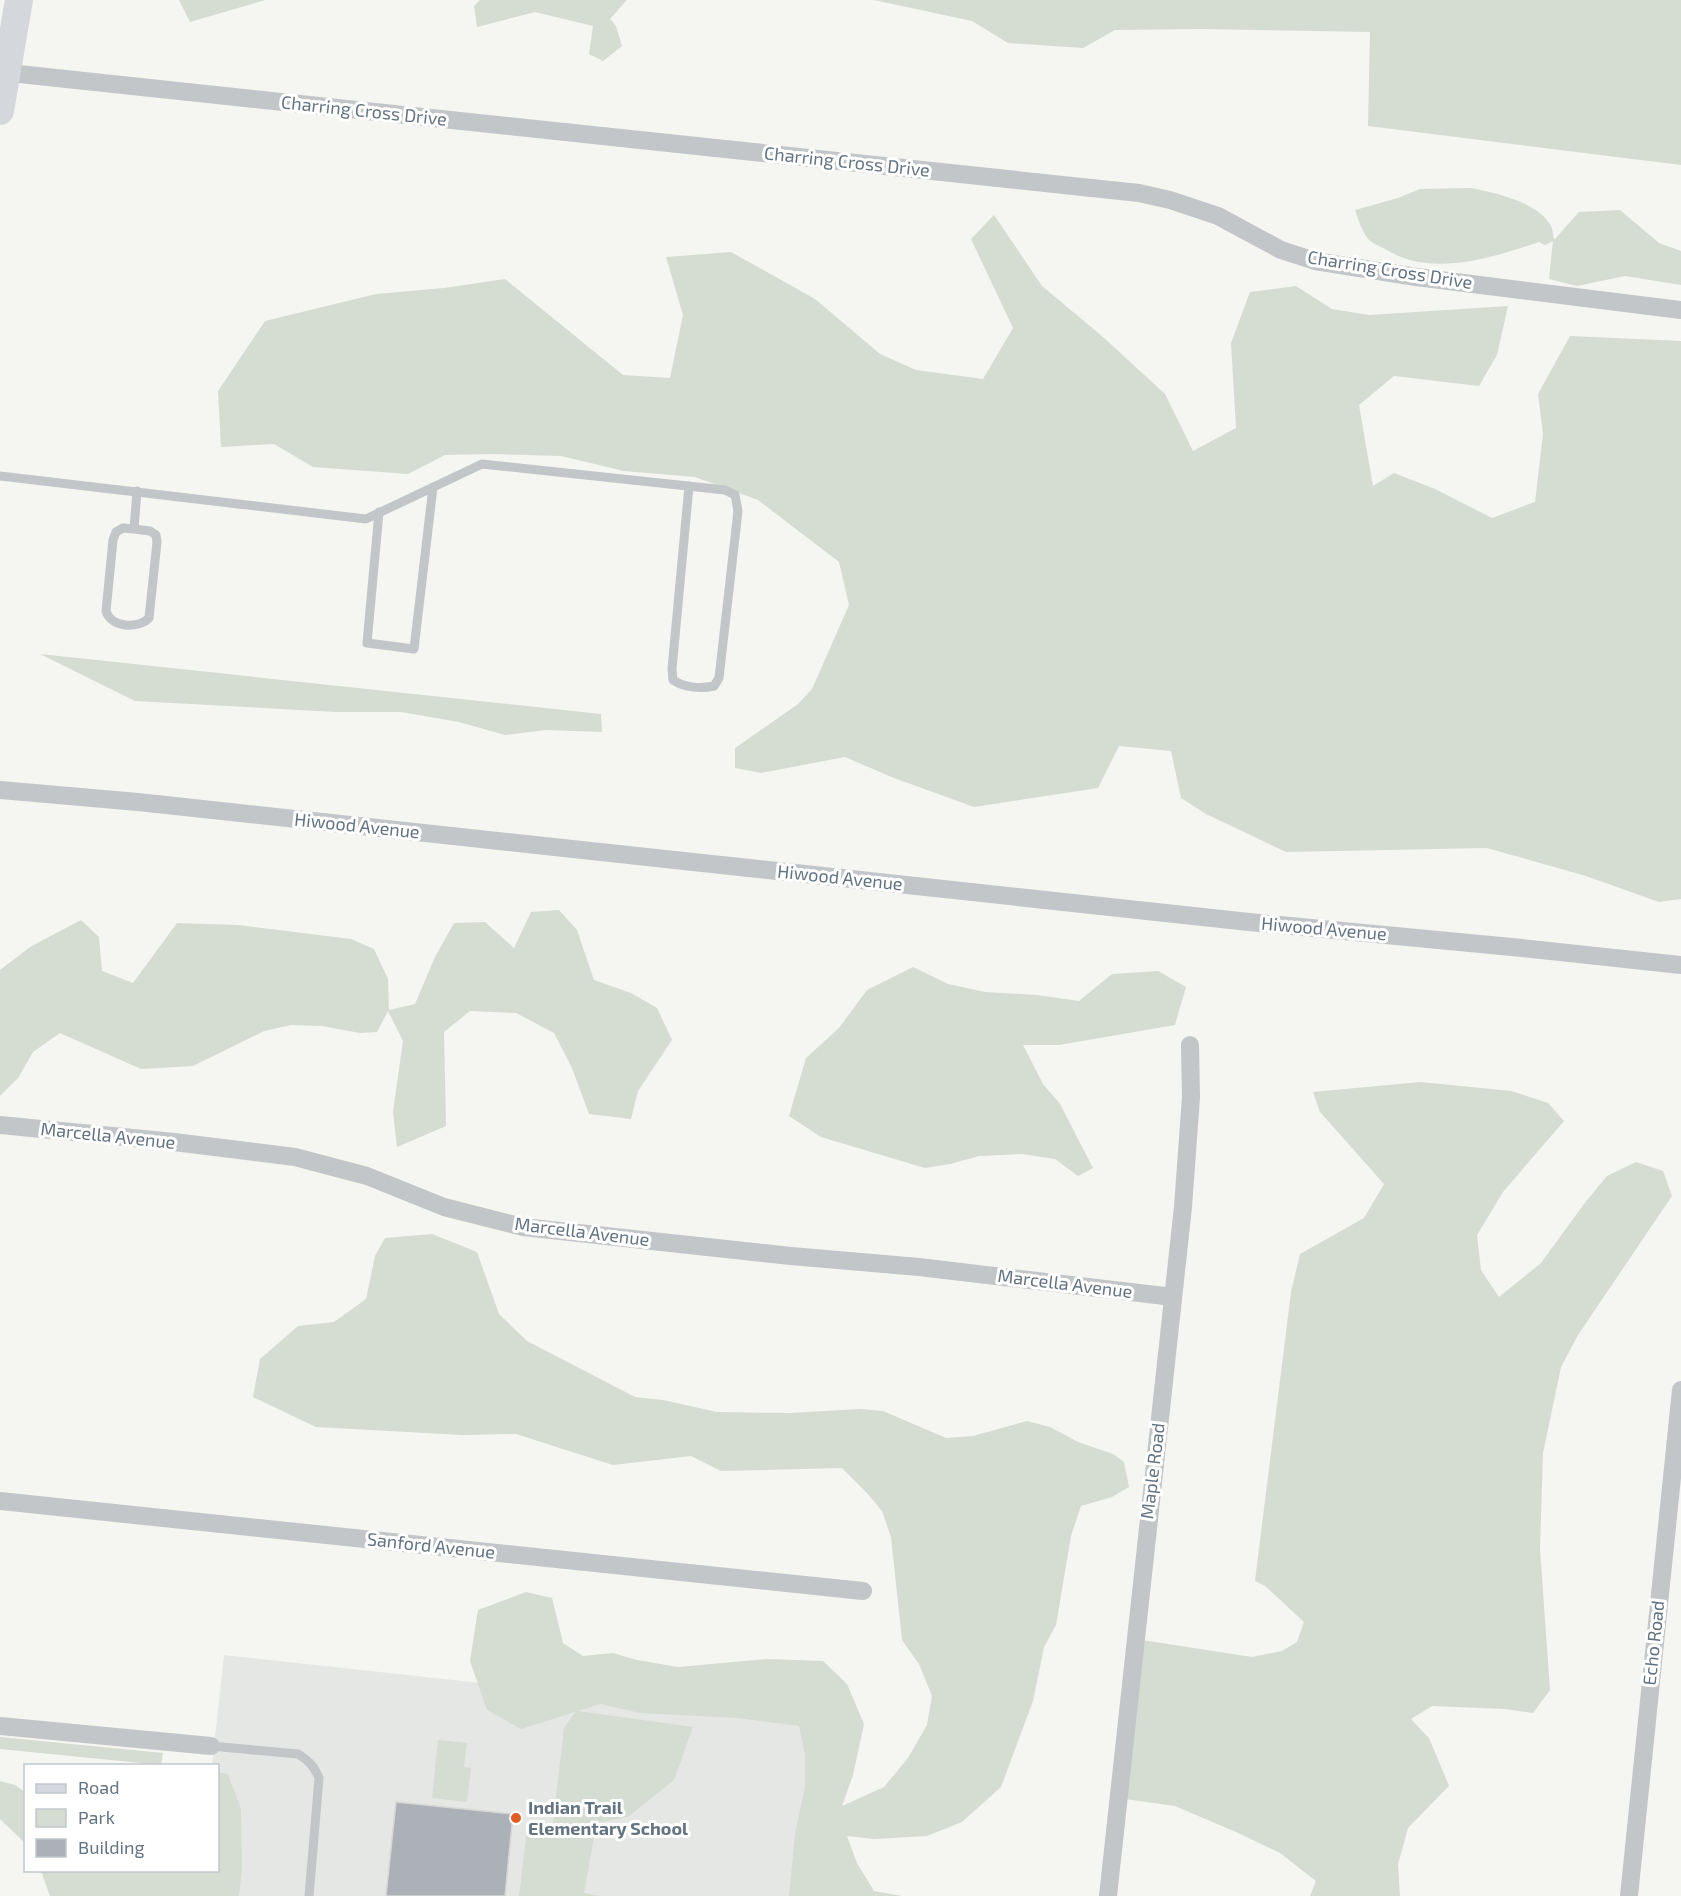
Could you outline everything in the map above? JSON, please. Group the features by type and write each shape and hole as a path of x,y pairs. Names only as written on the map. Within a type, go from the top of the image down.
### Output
{"main road":[{"path":"0,111 3,72 19,0"}],"street":[{"name":"Charring Cross Drive","path":"3,72 1139,193 1218,216 1281,250 1315,261 1416,277 1681,310"},
{"name":"Hiwood Avenue","path":"0,790 138,802 1249,922 1681,965"},
{"name":"Maple Road","path":"1108,1896 1138,1600 1173,1297 1191,1108 1191,1045"},
{"name":"Marcella Avenue","path":"0,1125 174,1142 295,1157 367,1176 444,1206 523,1227 1173,1297"},
{"name":"Echo Road","path":"1629,1896 1681,1390"},
{"name":"Sanford Avenue","path":"0,1501 863,1591"},
{"path":"0,1726 211,1746"}],"lane":[{"path":"0,476 366,519 482,464 725,489 735,495 738,511 719,678 714,686 705,688 681,685 673,680 672,669 688,486"},
{"path":"379,513 367,643 414,649 433,487"},
{"path":"134,529 137,491"},
{"path":"123,528 134,529 150,531 156,535 157,542 149,618 136,625 115,623 108,618 106,611 113,540 116,532 123,528"},
{"path":"211,1746 298,1754 310,1761 320,1778 309,1896"}],"shaded area":[{"name":"Indian Trail Elementary School","path":"224,1655 826,1721 807,1896 198,1896 216,1872 219,1872 219,1764 212,1764"}],"green space":[{"path":"179,0 265,0 190,22"},
{"path":"480,0 627,0 610,19 616,26 622,46 603,61 589,54 593,26 535,12 477,27 474,6"},
{"path":"874,0 1681,0 1681,165 1368,126 1370,32 1115,30 1083,48 1008,43 972,21"},
{"path":"1471,188 1516,200 1537,211 1551,226 1554,240 1579,212 1620,210 1659,243 1681,251 1681,285 1625,276 1577,286 1549,279 1553,241 1545,245 1539,242 1501,254 1461,262 1441,264 1403,258 1367,238 1355,210 1398,198 1420,189"},
{"path":"994,215 1042,286 1103,337 1165,394 1193,451 1236,428 1231,343 1250,292 1296,286 1332,309 1369,315 1508,306 1497,355 1479,386 1394,376 1359,405 1373,486 1394,473 1435,489 1492,518 1535,502 1543,434 1538,394 1570,336 1681,341 1681,899 1659,902 1586,876 1487,848 1286,852 1206,814 1181,798 1171,751 1119,746 1098,788 974,807 894,778 845,757 761,773 735,768 735,748 798,704 812,689 849,605 839,562 758,500 695,477 624,471 561,456 445,455 408,474 313,467 274,444 221,447 218,391 265,321 376,294 444,288 505,279 623,375 670,378 683,315 666,257 731,252 815,299 880,354 916,370 983,379 1013,328 971,239"},
{"path":"40,654 601,714 602,732 546,730 505,735 459,722 401,712 336,712 135,701"},
{"path":"559,910 577,930 594,980 631,993 657,1008 672,1040 638,1091 631,1119 589,1114 572,1068 554,1033 516,1013 470,1011 444,1032 446,1126 397,1147 393,1112 403,1041 388,1011 377,1032 360,1033 322,1026 291,1025 264,1031 193,1066 141,1069 60,1033 33,1052 18,1078 0,1096 0,970 30,947 81,920 99,937 102,971 133,983 177,923 238,925 351,939 374,949 388,979 389,1010 415,1004 435,957 454,923 485,922 514,948 531,912"},
{"path":"913,967 948,984 985,992 1037,995 1079,1001 1112,974 1158,971 1186,987 1175,1025 1059,1045 1023,1045 1043,1084 1060,1104 1093,1168 1078,1176 1055,1159 1022,1154 979,1156 925,1168 821,1137 789,1116 806,1058 839,1028 867,990"},
{"path":"1420,1082 1511,1091 1548,1103 1564,1121 1503,1192 1477,1235 1481,1270 1499,1297 1541,1263 1607,1176 1636,1162 1663,1171 1672,1196 1578,1335 1561,1367 1543,1453 1540,1549 1550,1690 1533,1713 1505,1709 1432,1706 1411,1719 1429,1738 1449,1786 1408,1828 1398,1864 1400,1896 1310,1896 1316,1881 1280,1853 1175,1806 1125,1799 1142,1640 1252,1657 1282,1651 1297,1642 1304,1622 1265,1586 1255,1581 1291,1292 1300,1254 1364,1218 1384,1184 1320,1112 1313,1092"},
{"path":"432,1234 477,1252 499,1314 527,1341 635,1397 663,1400 717,1412 789,1413 860,1409 883,1411 946,1438 973,1436 1027,1421 1050,1427 1078,1442 1113,1454 1124,1462 1129,1487 1112,1497 1081,1506 1071,1536 1056,1625 1044,1647 1033,1701 1001,1787 962,1822 927,1836 874,1839 847,1836 857,1863 874,1891 902,1896 789,1896 795,1834 805,1787 805,1755 799,1726 737,1718 640,1713 600,1704 578,1711 693,1727 674,1780 628,1817 552,1831 564,1728 575,1712 521,1729 487,1710 470,1661 478,1610 526,1592 552,1598 563,1643 583,1656 613,1653 678,1667 768,1659 823,1661 847,1684 864,1724 853,1775 842,1806 884,1787 908,1758 927,1725 932,1696 919,1664 902,1640 891,1537 882,1511 842,1468 721,1471 691,1456 613,1465 516,1434 462,1435 316,1427 253,1397 260,1359 298,1326 334,1322 366,1299 375,1256 385,1238"},
{"path":"0,1737 163,1753 161,1764 151,1764 0,1749"},
{"path":"438,1740 467,1743 464,1767 471,1768 467,1802 432,1798"},
{"path":"219,1772 228,1774 241,1809 242,1869 239,1896 50,1896 41,1872 219,1872"},
{"path":"0,1781 15,1785 24,1791 24,1842 0,1819"},
{"path":"527,1830 594,1837 584,1893 601,1896 519,1896"}],"building":[{"path":"396,1802 513,1814 505,1896 386,1896"}],"place":[{"name":"Indian Trail Elementary School","path":"516,1818"}]}
